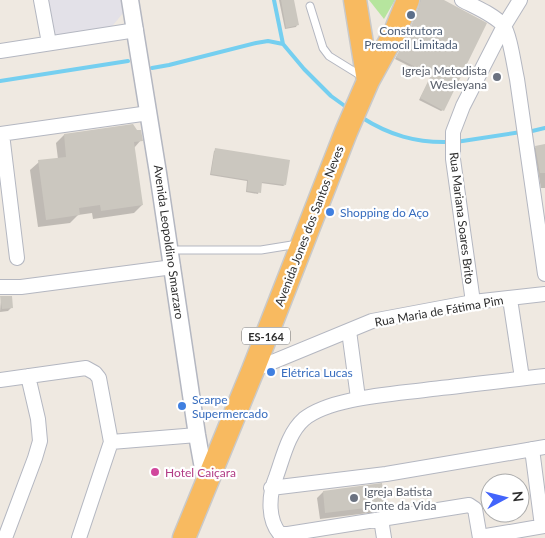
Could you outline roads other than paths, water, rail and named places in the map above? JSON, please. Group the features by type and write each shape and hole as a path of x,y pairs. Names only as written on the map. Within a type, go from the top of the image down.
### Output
{"highway":[{"path":"356,0 364,90"},
{"name":"Avenida Jones dos Santos Neves","path":"184,538 253,370 346,132 364,90 395,32 408,0"}],"street":[{"path":"41,0 49,43"},
{"name":"Avenida Leopoldino Smarzaro","path":"130,0 206,484"},
{"path":"462,0 504,26 512,56 545,274"},
{"name":"Rua Mariana Soares Brito","path":"473,302 453,143 457,119 463,106 504,26 520,0"},
{"path":"0,51 136,30"},
{"path":"17,258 1,134 149,112"},
{"path":"0,287 21,287 172,267"},
{"name":"Rua Maria de Fátima Pim","path":"253,370 372,322 473,302 545,294"},
{"path":"510,299 522,378"},
{"path":"349,331 358,398"},
{"path":"0,380 86,368 95,373 99,378 111,442 79,538"},
{"path":"5,538 40,441 38,419 28,376"},
{"path":"272,488 386,474 539,448 544,526 480,537 476,509 469,505 280,534 274,528 271,514 272,488 294,430 304,419 324,408 358,398 545,376"},
{"path":"111,442 197,435"},
{"path":"381,519 384,538"}],"lane":[{"path":"310,6 323,48 364,90"},
{"path":"170,250 261,250 303,243"}],"waterway":[{"path":"274,0 283,44 304,69 331,96 349,109"},
{"path":"152,68 256,43 268,41 283,44"},
{"path":"0,81 128,61"},
{"path":"361,117 382,129 403,137 425,141 449,142"},
{"path":"528,132 545,128"},
{"path":"456,142 521,132"}],"place":[{"name":"Construtora Premocil Limitada","path":"411,15"},
{"name":"Igreja Metodista Wesleyana","path":"497,77"},
{"name":"Shopping do Aço","path":"330,212"},
{"name":"Elétrica Lucas","path":"271,372"},
{"name":"Scarpe Supermercado","path":"182,406"},
{"name":"Hotel Caiçara","path":"155,472"},
{"name":"Igreja Batista Fonte da Vida","path":"354,498"}]}
